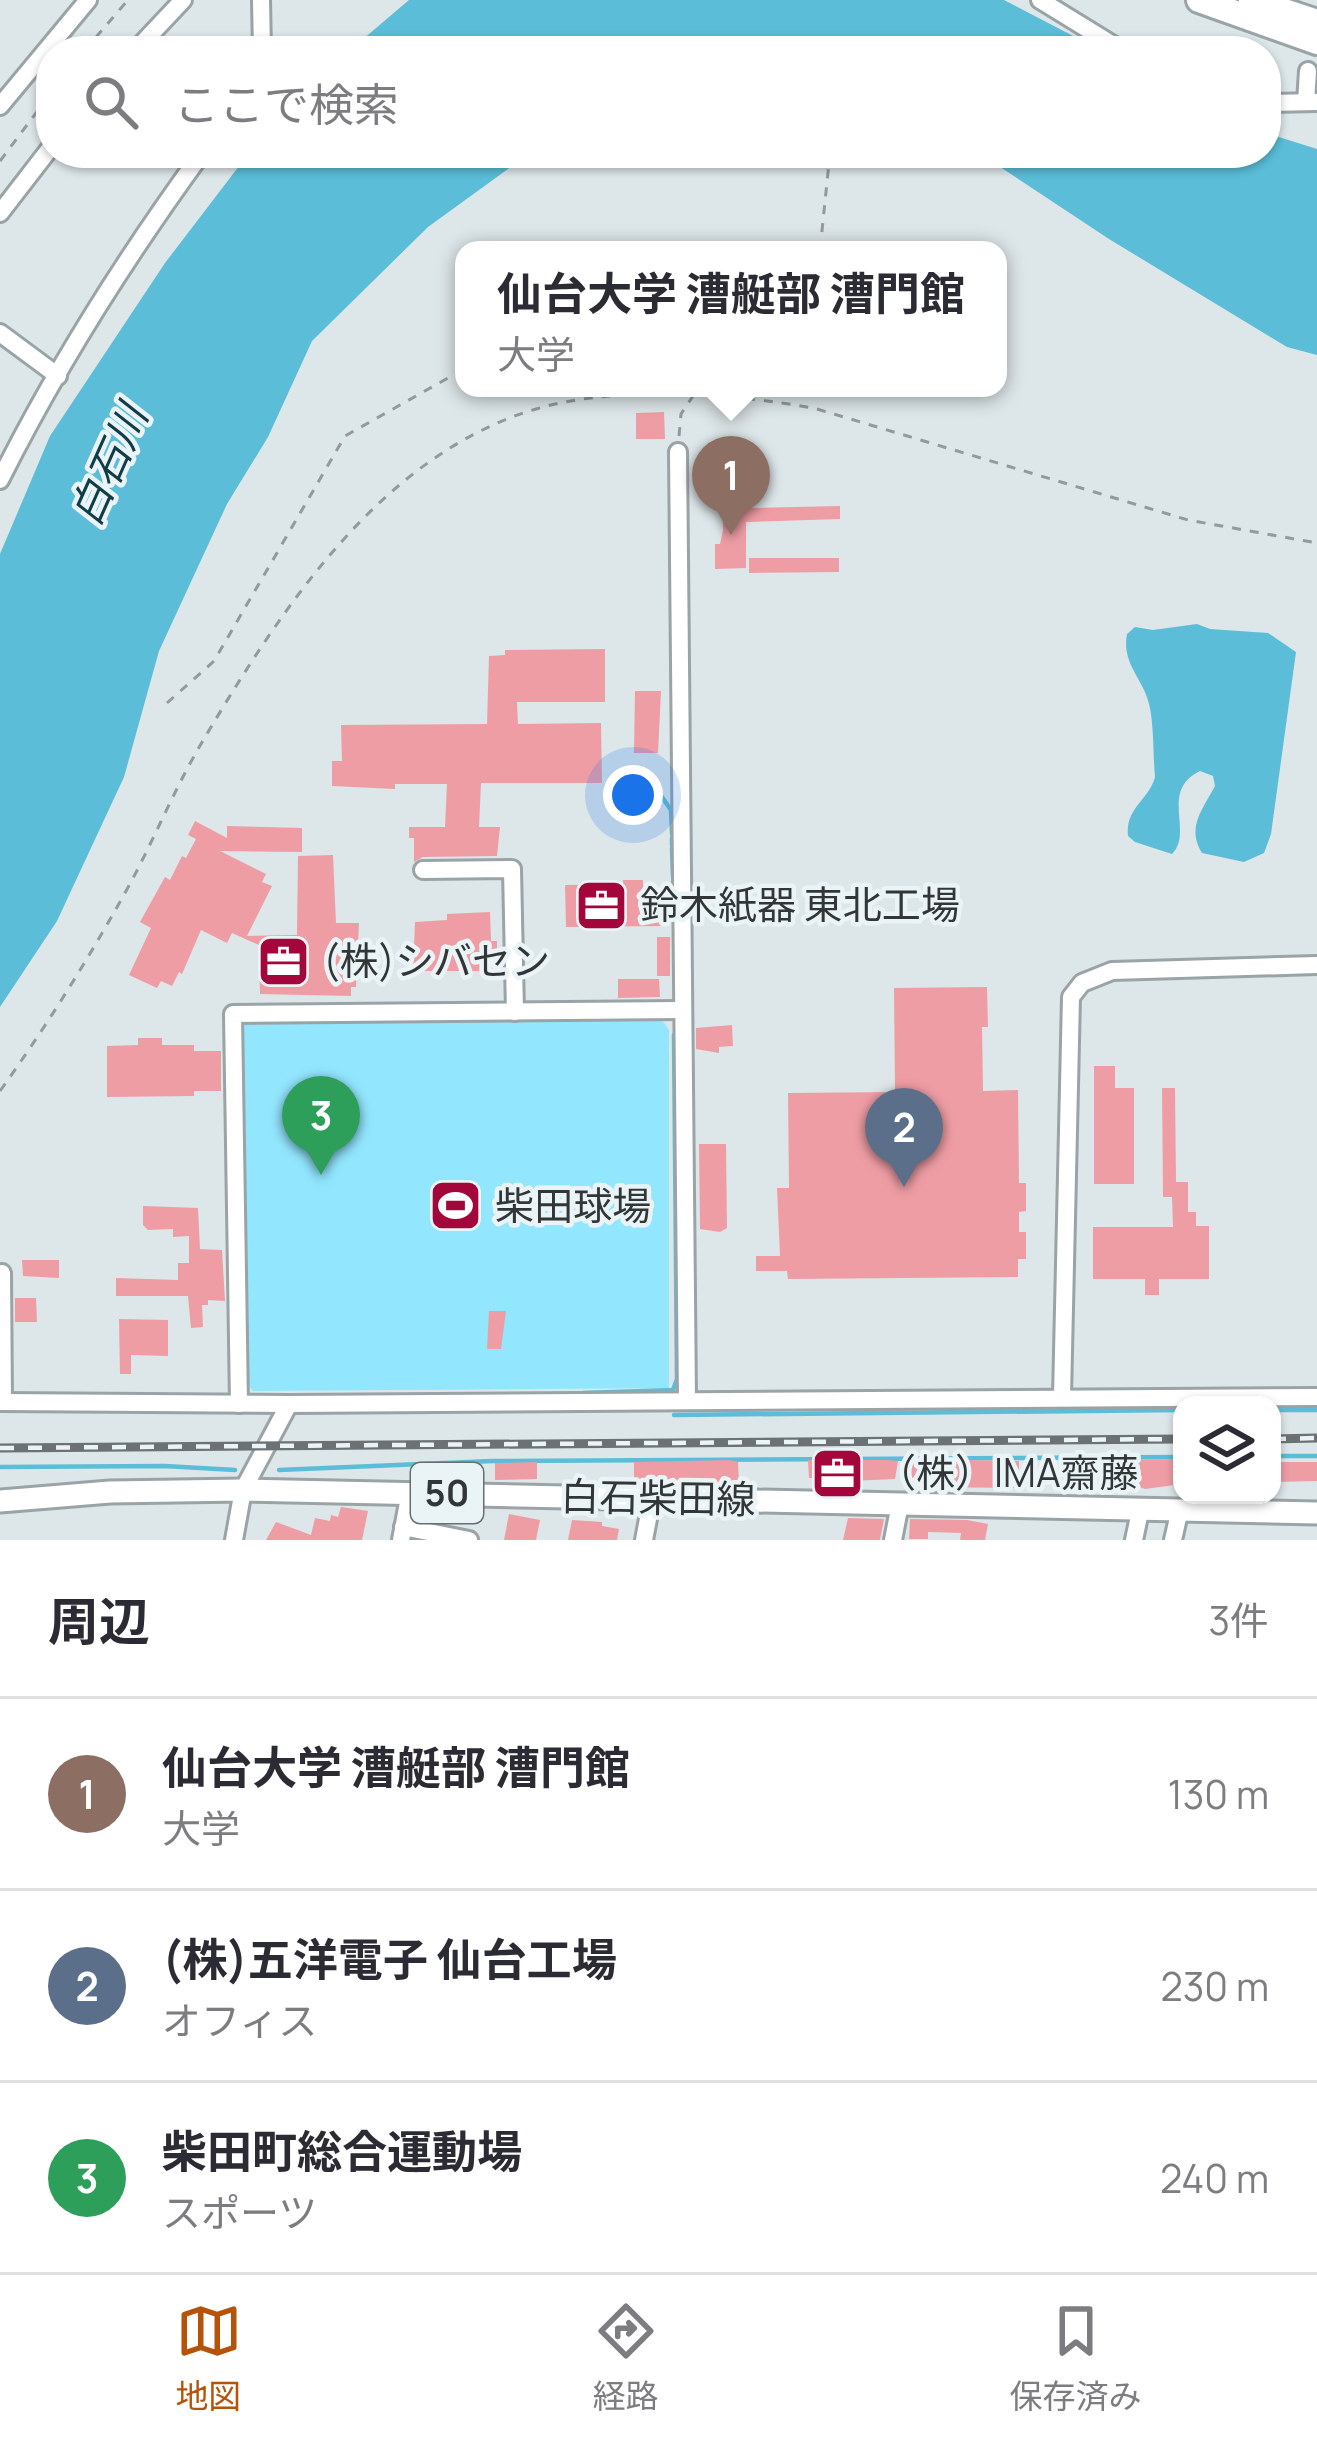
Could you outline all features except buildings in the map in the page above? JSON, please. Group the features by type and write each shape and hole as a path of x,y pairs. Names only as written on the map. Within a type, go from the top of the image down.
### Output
{"highway":[{"path":"1199,0 1317,42"},
{"path":"1251,0 1317,22"}],"main road":[{"name":"白石柴田線","path":"0,1501 110,1492 243,1490 1317,1514"}],"street":[{"path":"58,36 88,0"},
{"path":"149,36 183,0"},
{"path":"261,0 262,36"},
{"path":"1040,0 1099,36"},
{"path":"0,106 36,63"},
{"path":"1281,103 1311,102 1308,71"},
{"path":"0,213 36,166"},
{"path":"0,480 58,376 191,168"},
{"path":"0,333 58,376"},
{"path":"678,452 687,1401"},
{"path":"423,870 512,869 515,1012"},
{"path":"1062,1397 1071,997 1082,983 1112,971 1317,964"},
{"path":"239,1404 233,1014 681,1010"},
{"path":"2,1273 1,1402 1317,1396"},
{"path":"234,1540 243,1490 289,1404"},
{"path":"410,1492 402,1534 470,1540"},
{"path":"644,1540 652,1498"},
{"path":"893,1540 900,1504"},
{"path":"1134,1540 1141,1508"},
{"path":"1173,1540 1180,1509"}],"path":[{"path":"97,36 128,0"},
{"path":"0,161 36,113"},
{"path":"821,241 828,168"},
{"path":"167,703 214,661 345,436 455,374"},
{"path":"0,1091 63,1002 223,709 290,608 358,522 417,472 473,434 537,408 615,397"},
{"path":"678,452 681,414 691,397"},
{"path":"716,397 764,399 817,409 1189,520 1317,543"}],"shaded area":[{"name":"柴田球場","path":"660,1017 669,1030 669,1388 253,1391 246,1382 240,1019"}],"water":[{"path":"409,0 1004,0 1073,36 367,36"},
{"path":"1281,138 1317,149 1317,355 1287,347 1002,168 1281,168"},
{"name":"白石川","path":"238,168 509,168 428,227 312,341 268,437 227,504 159,651 124,777 57,921 0,1007 0,554 50,436 165,263"},
{"path":"1197,624 1268,633 1296,652 1271,834 1264,853 1244,862 1202,853 1197,844 1196,826 1215,786 1213,776 1200,771 1181,789 1180,835 1172,854 1128,836 1130,818 1155,777 1150,708 1127,655 1127,634 1135,627 1153,630"}],"waterway":[{"path":"662,797 671,810 672,834"},
{"path":"672,838 672,845"},
{"path":"672,848 673,876"},
{"path":"673,882 674,904"},
{"path":"675,951 675,994"},
{"path":"583,1393 673,1390 677,1379 674,1035"},
{"path":"674,1415 1173,1410"},
{"path":"1281,1410 1317,1410"},
{"path":"1281,1456 1317,1456"},
{"path":"279,1470 492,1461 1173,1457"},
{"path":"0,1467 235,1470"}],"railway":[{"path":"1281,1439 1317,1438"},
{"path":"0,1448 1173,1439"}],"place":[{"name":"仙台大学 漕艇部 漕門館","path":"731,535"},
{"name":"鈴木紙器 東北工場","path":"601,905"},
{"name":"(株)シバセン","path":"284,961"},
{"name":"柴田町総合運動場","path":"321,1175"},
{"name":"(株)五洋電子 仙台工場","path":"904,1187"},
{"name":"柴田球場","path":"456,1206"},
{"name":"（株）IMA齋藤","path":"838,1473"}]}
